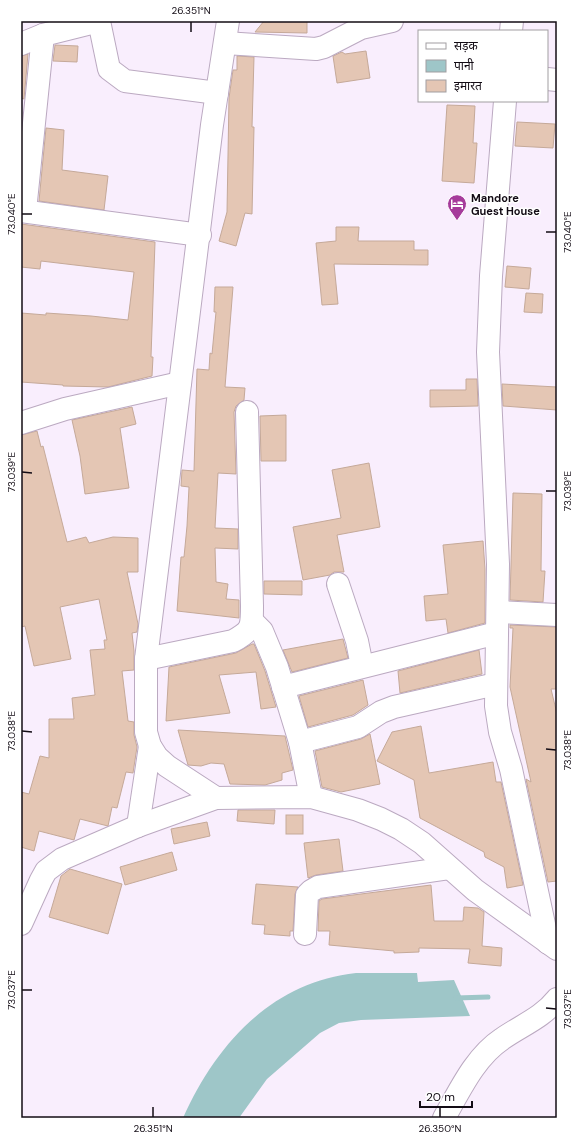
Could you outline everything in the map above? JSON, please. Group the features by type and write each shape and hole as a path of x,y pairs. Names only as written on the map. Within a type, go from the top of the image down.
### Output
{"street":[{"path":"21,44 43,35 99,21 109,69 125,81 217,93"},
{"path":"216,798 167,766 158,757 150,746 146,732 145,717 146,659 217,93 228,21"},
{"path":"225,43 316,49 324,47 361,28 392,21"},
{"path":"43,35 28,123 23,211 200,235"},
{"path":"505,102 491,276 488,352 497,518 498,622 496,706 500,732 511,769 552,946"},
{"path":"21,423 65,409 180,383"},
{"path":"146,659 233,641 245,634 250,628 252,621 246,412"},
{"path":"338,584 357,641 362,666"},
{"path":"284,687 362,666 498,622 557,615"},
{"path":"252,621 262,631 284,687 300,742 311,797"},
{"path":"300,742 358,727 381,712 394,707 496,684"},
{"path":"138,826 150,746"},
{"path":"21,924 41,880 54,864 138,826 216,798 311,797 358,810 401,829 422,843 475,890 552,946"},
{"path":"305,934 308,895 311,891 318,887 449,868"},
{"path":"444,1118 475,1066 488,1051 502,1039 538,1018 557,999"}],"water":[{"path":"356,973 417,973 418,982 454,980 470,1016 361,1020 339,1023 320,1033 267,1079 239,1118 183,1118 196,1091 212,1065 230,1042 250,1021 273,1003 298,989 326,979"}],"building":[{"path":"264,21 307,21 307,33 255,32"},
{"path":"55,45 78,46 77,62 53,61"},
{"path":"366,51 370,78 337,83 333,56 342,52 345,54"},
{"path":"28,54 24,99 21,98 21,56"},
{"path":"237,56 254,57 252,127 254,127 252,214 245,213 236,246 219,241 227,212 229,98 233,70 237,70"},
{"path":"447,105 475,106 473,143 477,143 474,183 442,181"},
{"path":"517,122 555,124 553,148 515,146"},
{"path":"46,128 64,130 62,170 108,176 104,210 39,201"},
{"path":"21,224 155,242 151,357 153,357 152,376 108,387 63,386 21,382 21,313 46,315 46,313 128,320 134,272 41,261 40,269 21,267"},
{"path":"336,227 359,227 358,241 414,241 414,250 428,250 428,265 334,264 338,304 322,305 316,243 336,241"},
{"path":"507,266 531,268 529,289 505,287"},
{"path":"215,287 233,287 225,387 245,388 244,400 236,406 234,412 236,474 218,473 215,528 238,529 238,549 215,548 216,582 228,584 226,599 239,600 239,618 177,611 181,557 184,557 187,526 189,487 181,486 182,470 194,471 197,369 209,370 216,312 214,312"},
{"path":"526,293 543,294 542,313 524,312"},
{"path":"466,379 477,379 478,406 430,407 430,390 466,390"},
{"path":"502,384 557,387 557,410 503,406"},
{"path":"132,407 136,424 120,428 129,488 85,494 80,456 72,420"},
{"path":"286,415 286,461 261,461 260,416"},
{"path":"37,431 41,447 43,446 67,542 86,537 89,543 113,537 138,538 138,572 127,572 138,624 137,632 132,633 134,670 122,671 128,721 134,722 134,735 137,747 133,773 126,772 117,808 112,807 108,826 80,819 74,840 39,831 34,851 21,847 21,792 29,794 40,756 49,758 49,719 74,719 72,698 95,695 90,650 105,649 104,640 107,640 99,599 60,607 71,659 34,666 25,626 21,627 21,435"},
{"path":"369,463 380,527 337,535 344,572 334,572 330,575 303,580 293,527 341,518 332,470"},
{"path":"513,493 542,494 541,571 545,571 543,602 510,600"},
{"path":"483,541 485,569 485,623 448,633 446,619 426,621 424,596 448,594 443,545"},
{"path":"264,581 302,581 302,595 264,594"},
{"path":"510,625 557,627 556,689 551,689 557,714 557,881 548,882 526,779 531,782 510,687 513,628 510,628"},
{"path":"343,639 348,658 292,672 283,650"},
{"path":"254,644 265,671 276,707 261,709 256,672 219,675 230,713 166,721 169,667 236,653"},
{"path":"479,650 482,674 400,693 398,671"},
{"path":"363,680 368,705 353,715 308,727 299,696"},
{"path":"421,726 429,773 493,762 496,782 501,782 523,885 507,888 504,867 485,857 484,852 420,818 414,780 377,761 392,732"},
{"path":"178,730 285,736 293,770 282,773 282,780 265,785 230,784 224,764 211,763 201,766 188,765"},
{"path":"370,734 380,784 341,792 322,787 315,751 361,739"},
{"path":"238,810 275,810 274,824 237,821"},
{"path":"286,815 303,815 303,834 286,834"},
{"path":"207,822 210,836 174,844 171,829"},
{"path":"339,839 343,871 316,875 308,878 304,843"},
{"path":"172,852 177,870 125,885 120,867"},
{"path":"70,869 122,884 108,934 49,917 61,876"},
{"path":"256,884 298,887 295,894 293,931 290,931 290,936 264,934 265,925 252,924"},
{"path":"431,885 434,921 463,921 464,907 478,908 484,912 482,946 502,948 501,966 468,963 470,949 419,948 419,952 394,953 394,951 329,945 330,931 318,931 319,901 322,899"}],"waterway":[{"path":"456,998 488,997"}],"place":[{"name":"Mandore Guest House","path":"457,221"}]}
